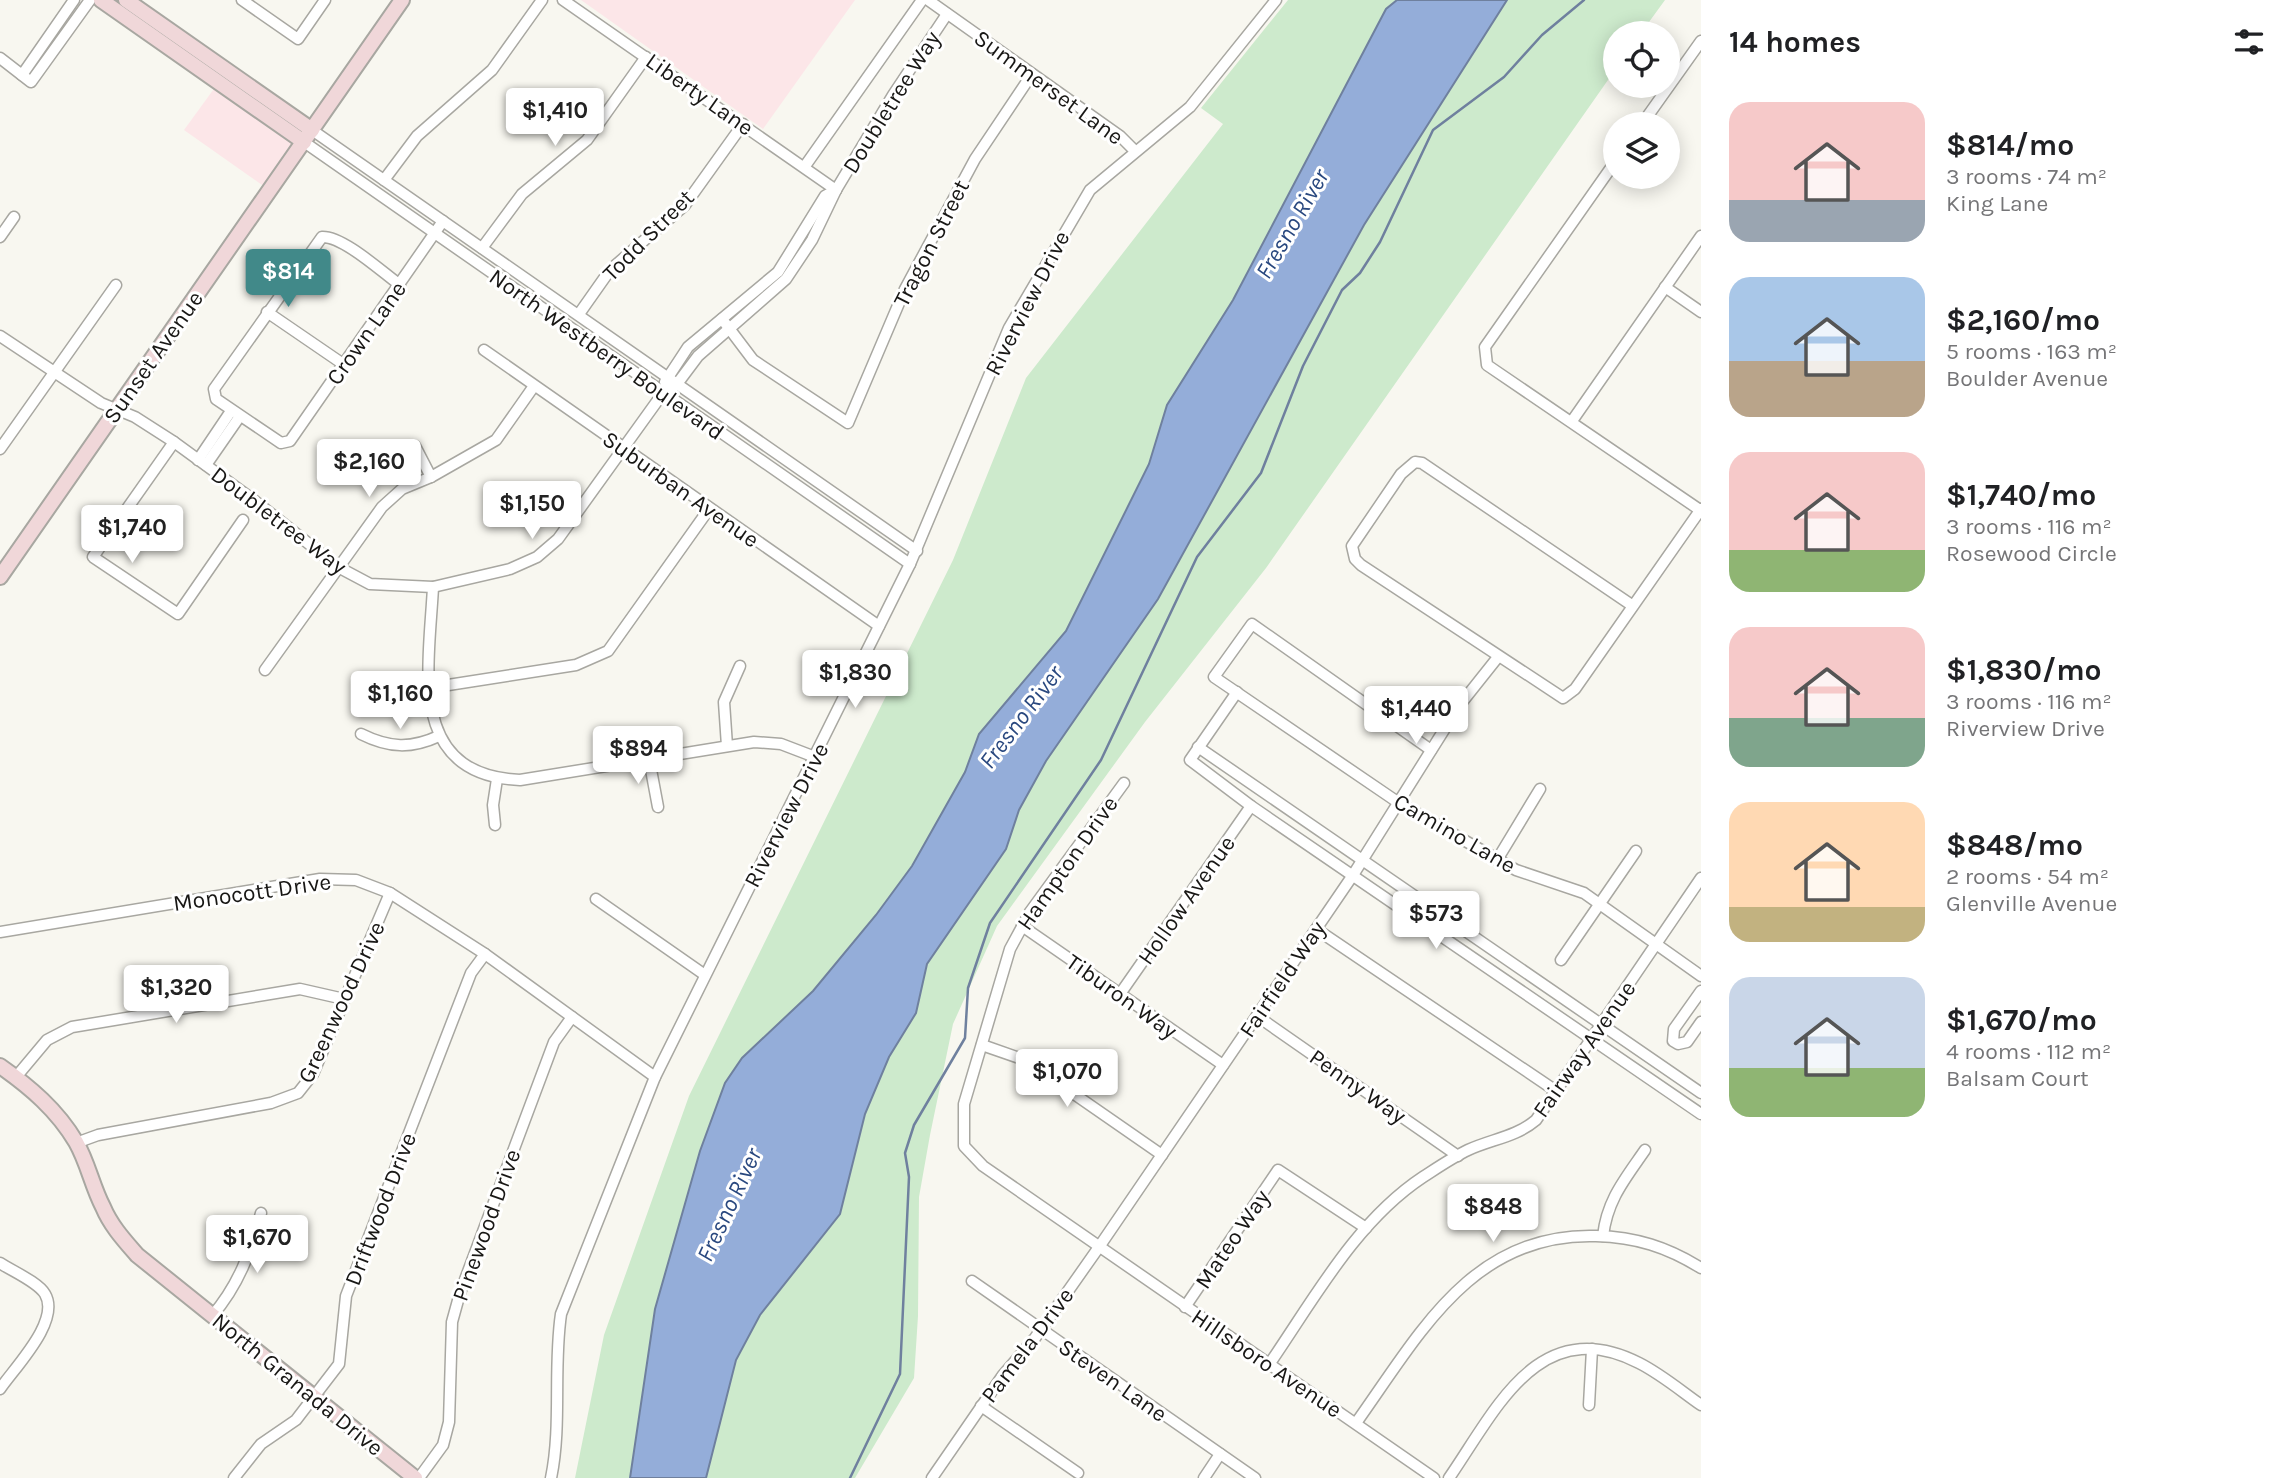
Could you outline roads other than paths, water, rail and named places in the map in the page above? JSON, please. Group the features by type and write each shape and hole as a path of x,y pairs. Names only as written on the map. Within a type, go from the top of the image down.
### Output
{"street":[{"path":"22,75 74,0"},
{"path":"0,58 32,82 90,0"},
{"path":"101,0 308,136"},
{"path":"126,0 308,136"},
{"path":"242,0 298,39 325,0"},
{"name":"Sunset Avenue","path":"0,577 402,0"},
{"path":"384,180 416,136 492,70 542,0"},
{"name":"Liberty Lane","path":"563,0 836,190"},
{"name":"Doubletree Way","path":"805,166 922,0"},
{"name":"Summerset Lane","path":"928,0 1120,136 1135,151"},
{"name":"Riverview Drive","path":"551,1478 556,1351 561,1314 655,1077 917,551 1009,328 1082,201 1100,179 1190,107 1276,0"},
{"name":"Doubletree Way","path":"0,336 101,403 118,408 174,442 338,567 370,584 433,587 510,569 537,557 558,539 663,393 677,384 698,356 786,279 812,240 836,190 893,95 947,14"},
{"path":"1651,112 1701,41"},
{"path":"482,248 523,194 587,140 646,57"},
{"name":"Tragon Street","path":"729,328 753,360 848,423 905,289 975,159 1032,74"},
{"name":"Todd Street","path":"579,314 610,270 685,205 743,124"},
{"name":"North Westberry Boulevard","path":"308,136 384,180 443,220 917,551"},
{"name":"North Westberry Boulevard","path":"308,136 433,234 910,564"},
{"path":"1603,179 1485,347 1487,365 1701,510 1633,606 1574,689 1563,698 1355,559 1352,546 1401,474 1415,462 1429,467 1633,606"},
{"name":"Doubletree Way","path":"663,393 666,376 688,347 778,272 825,197 836,190"},
{"path":"0,237 14,217"},
{"name":"Crown Lane","path":"236,413 285,443 294,436 443,220"},
{"path":"202,463 236,413 213,394 232,360 322,237 330,236 342,243 400,285"},
{"path":"1572,421 1701,236"},
{"path":"0,449 116,285"},
{"path":"1665,287 1701,312"},
{"path":"267,312 343,364"},
{"path":"722,319 729,328"},
{"name":"Suburban Avenue","path":"484,350 879,626"},
{"path":"265,670 382,507 402,489 431,477 496,440 534,386"},
{"path":"174,442 93,557 177,614 242,522"},
{"path":"415,446 431,477"},
{"path":"429,688 576,665 608,650 709,509"},
{"path":"433,587 429,688 431,714 439,736 467,766 497,779 520,780 754,742 781,744 815,757"},
{"name":"Camino Lane","path":"1431,750 1252,624 1214,677 1399,803 1516,870 1584,893 1655,946 1701,976"},
{"name":"Fairfield Way","path":"1100,1247 1362,862 1459,706 1498,657"},
{"path":"727,746 724,702 740,666"},
{"path":"1237,692 1190,760 1251,806 1701,1114"},
{"path":"361,734 400,747 414,746 439,736"},
{"path":"1198,747 1701,1093"},
{"path":"649,759 657,807"},
{"path":"495,825 493,805 497,779"},
{"name":"Hampton Drive","path":"1100,1247 984,1166 964,1146 962,1116 1010,949 1022,926 1124,783"},
{"path":"1497,859 1541,789"},
{"name":"Hollow Avenue","path":"1120,994 1251,806"},
{"path":"1561,960 1636,851"},
{"name":"Fairway Avenue","path":"1268,1366 1366,1228 1420,1179 1458,1156 1527,1127 1536,1120 1701,878"},
{"name":"Monocott Drive","path":"0,932 320,880 356,880 390,893 485,954 655,1077"},
{"name":"Greenwood Drive","path":"76,1143 98,1135 271,1103 298,1093 313,1074 390,893"},
{"path":"596,899 705,975"},
{"name":"Tiburon Way","path":"1022,926 1223,1065"},
{"path":"1317,929 1556,1091"},
{"name":"Driftwood Drive","path":"234,1478 253,1451 296,1420 339,1364 346,1296 471,973 485,954"},
{"path":"16,1077 47,1040 72,1027 300,989 344,999"},
{"path":"1701,991 1674,1029 1673,1041 1678,1044 1687,1042 1701,1022"},
{"name":"Penny Way","path":"1257,1016 1458,1156"},
{"name":"Pinewood Drive","path":"417,1478 443,1445 449,1422 452,1322 460,1293 554,1042 572,1017"},
{"path":"982,1045 1025,1060 1162,1155"},
{"name":"North Granada Drive","path":"0,1066 16,1077 55,1114 76,1143 103,1208 115,1229 138,1255 417,1478"},
{"path":"1604,1236 1609,1205 1645,1150"},
{"name":"Mateo Way","path":"1185,1307 1278,1170 1366,1228"},
{"path":"212,1316 238,1279 261,1213"},
{"path":"1356,1423 1426,1325 1468,1280 1516,1249 1539,1241 1581,1235 1604,1236 1656,1244 1700,1266"},
{"name":"Hillsboro Avenue","path":"1100,1247 1268,1366 1434,1478"},
{"name":"Pamela Drive","path":"932,1478 981,1406 1100,1247"},
{"path":"0,1263 45,1293 50,1310 45,1327 0,1389"},
{"name":"Steven Lane","path":"972,1281 1255,1478"},
{"path":"1449,1478 1509,1390 1529,1368 1547,1356 1567,1349 1608,1350 1641,1363 1701,1405"},
{"path":"1589,1405 1592,1349"},
{"path":"981,1406 1078,1473"},
{"path":"1204,1478 1220,1454"}],"water":[{"name":"Fresno River","path":"1397,0 1507,0 1364,225 1158,599 1046,761 1019,810 1006,849 927,964 916,1013 889,1057 865,1114 840,1214 760,1315 736,1360 706,1478 630,1478 655,1309 700,1151 725,1083 742,1058 813,991 876,915 912,866 965,772 979,734 1066,631 1149,464 1167,405 1233,300 1386,9"}],"waterway":[{"path":"850,1478 900,1374 909,1177 905,1153 914,1125 965,1038 968,988 990,923 1101,760 1197,557 1261,473 1303,366 1342,290 1360,273 1380,242 1433,130 1504,77 1542,35 1584,0"}]}
